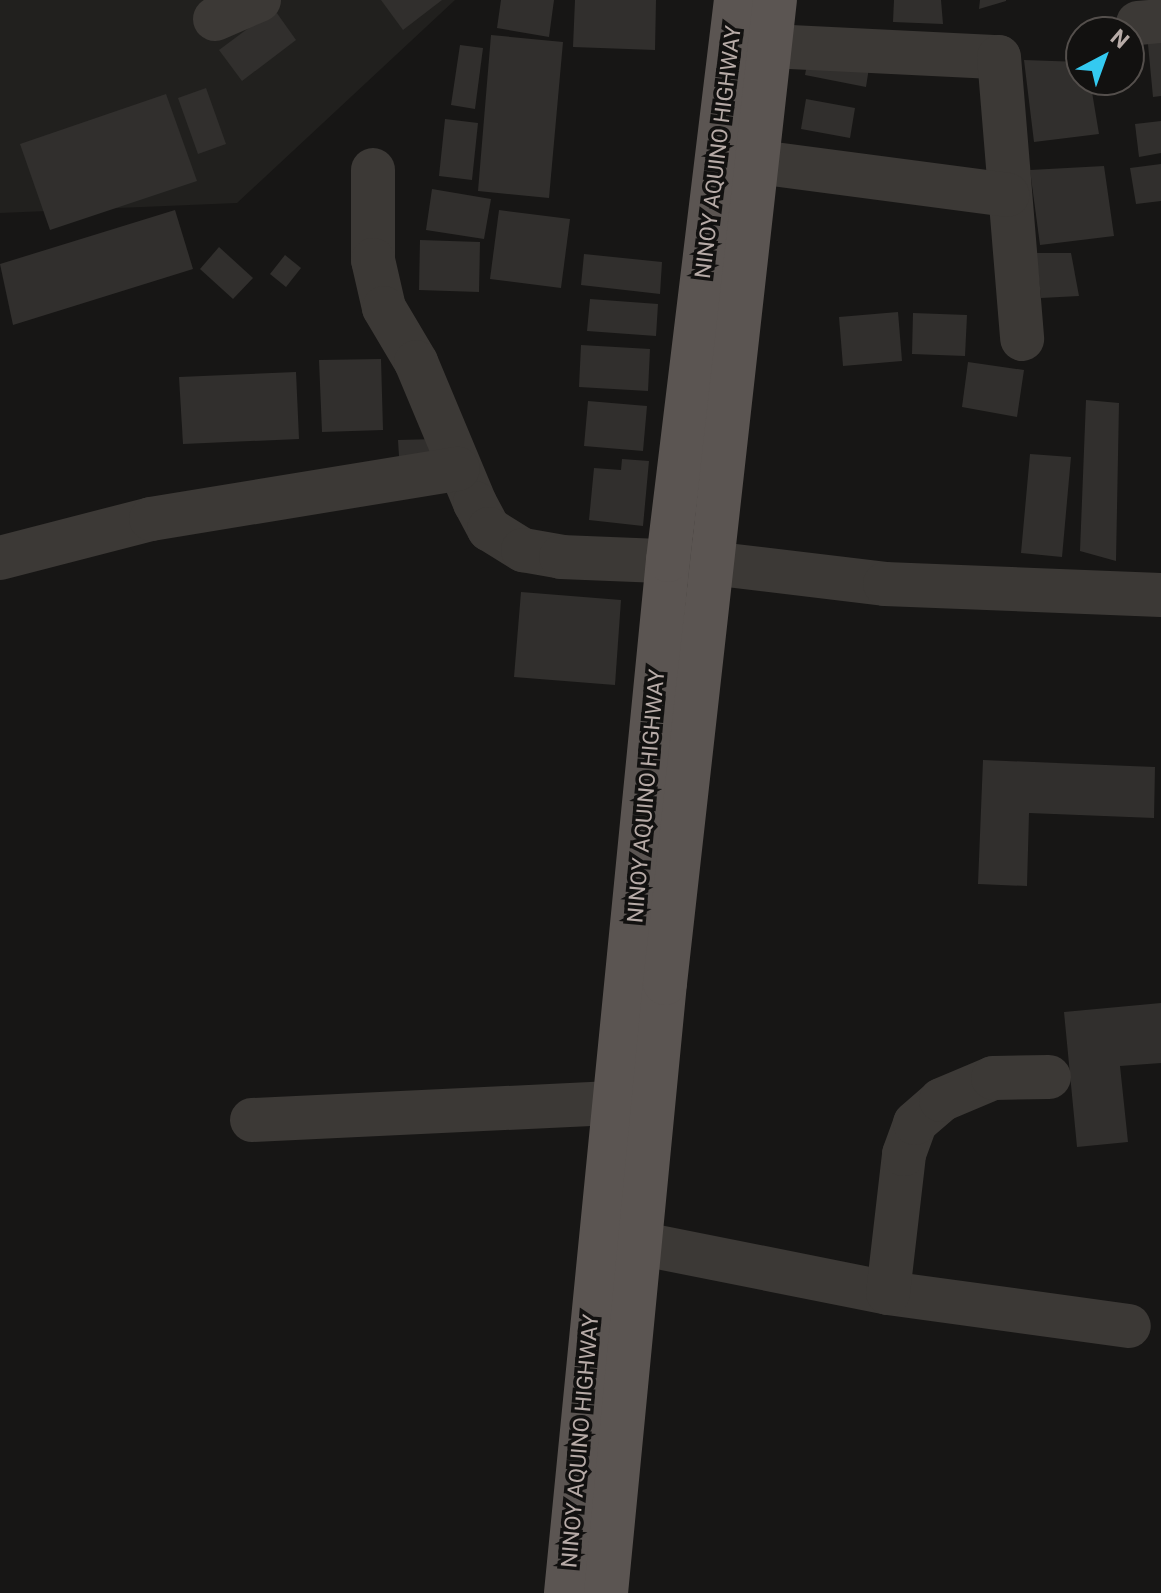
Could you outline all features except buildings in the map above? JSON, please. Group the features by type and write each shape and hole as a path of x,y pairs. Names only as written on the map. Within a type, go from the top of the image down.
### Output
{"main road":[{"name":"NINOY AQUINO HIGHWAY","path":"566,1593 619,1239 689,561 737,160 736,0"},
{"name":"NINOY AQUINO HIGHWAY","path":"737,160 770,46 775,0"},
{"name":"NINOY AQUINO HIGHWAY","path":"606,1593 619,1239 617,1103 647,981"}],"street":[{"path":"215,19 259,0"},
{"path":"770,46 999,57 1003,67 1007,195 1022,339"},
{"path":"737,160 1007,195"},
{"path":"373,170 373,260 384,308 422,375 458,469 489,529 523,550 561,557 689,561 885,584 1161,595"},
{"path":"0,558 151,519 458,469"},
{"path":"888,1293 904,1154 915,1123 941,1100 993,1078 1049,1077"},
{"path":"252,1120 617,1103"},
{"path":"619,1239 888,1293 1129,1326"}],"shaded area":[{"path":"0,0 455,0 237,203 0,213"}]}
